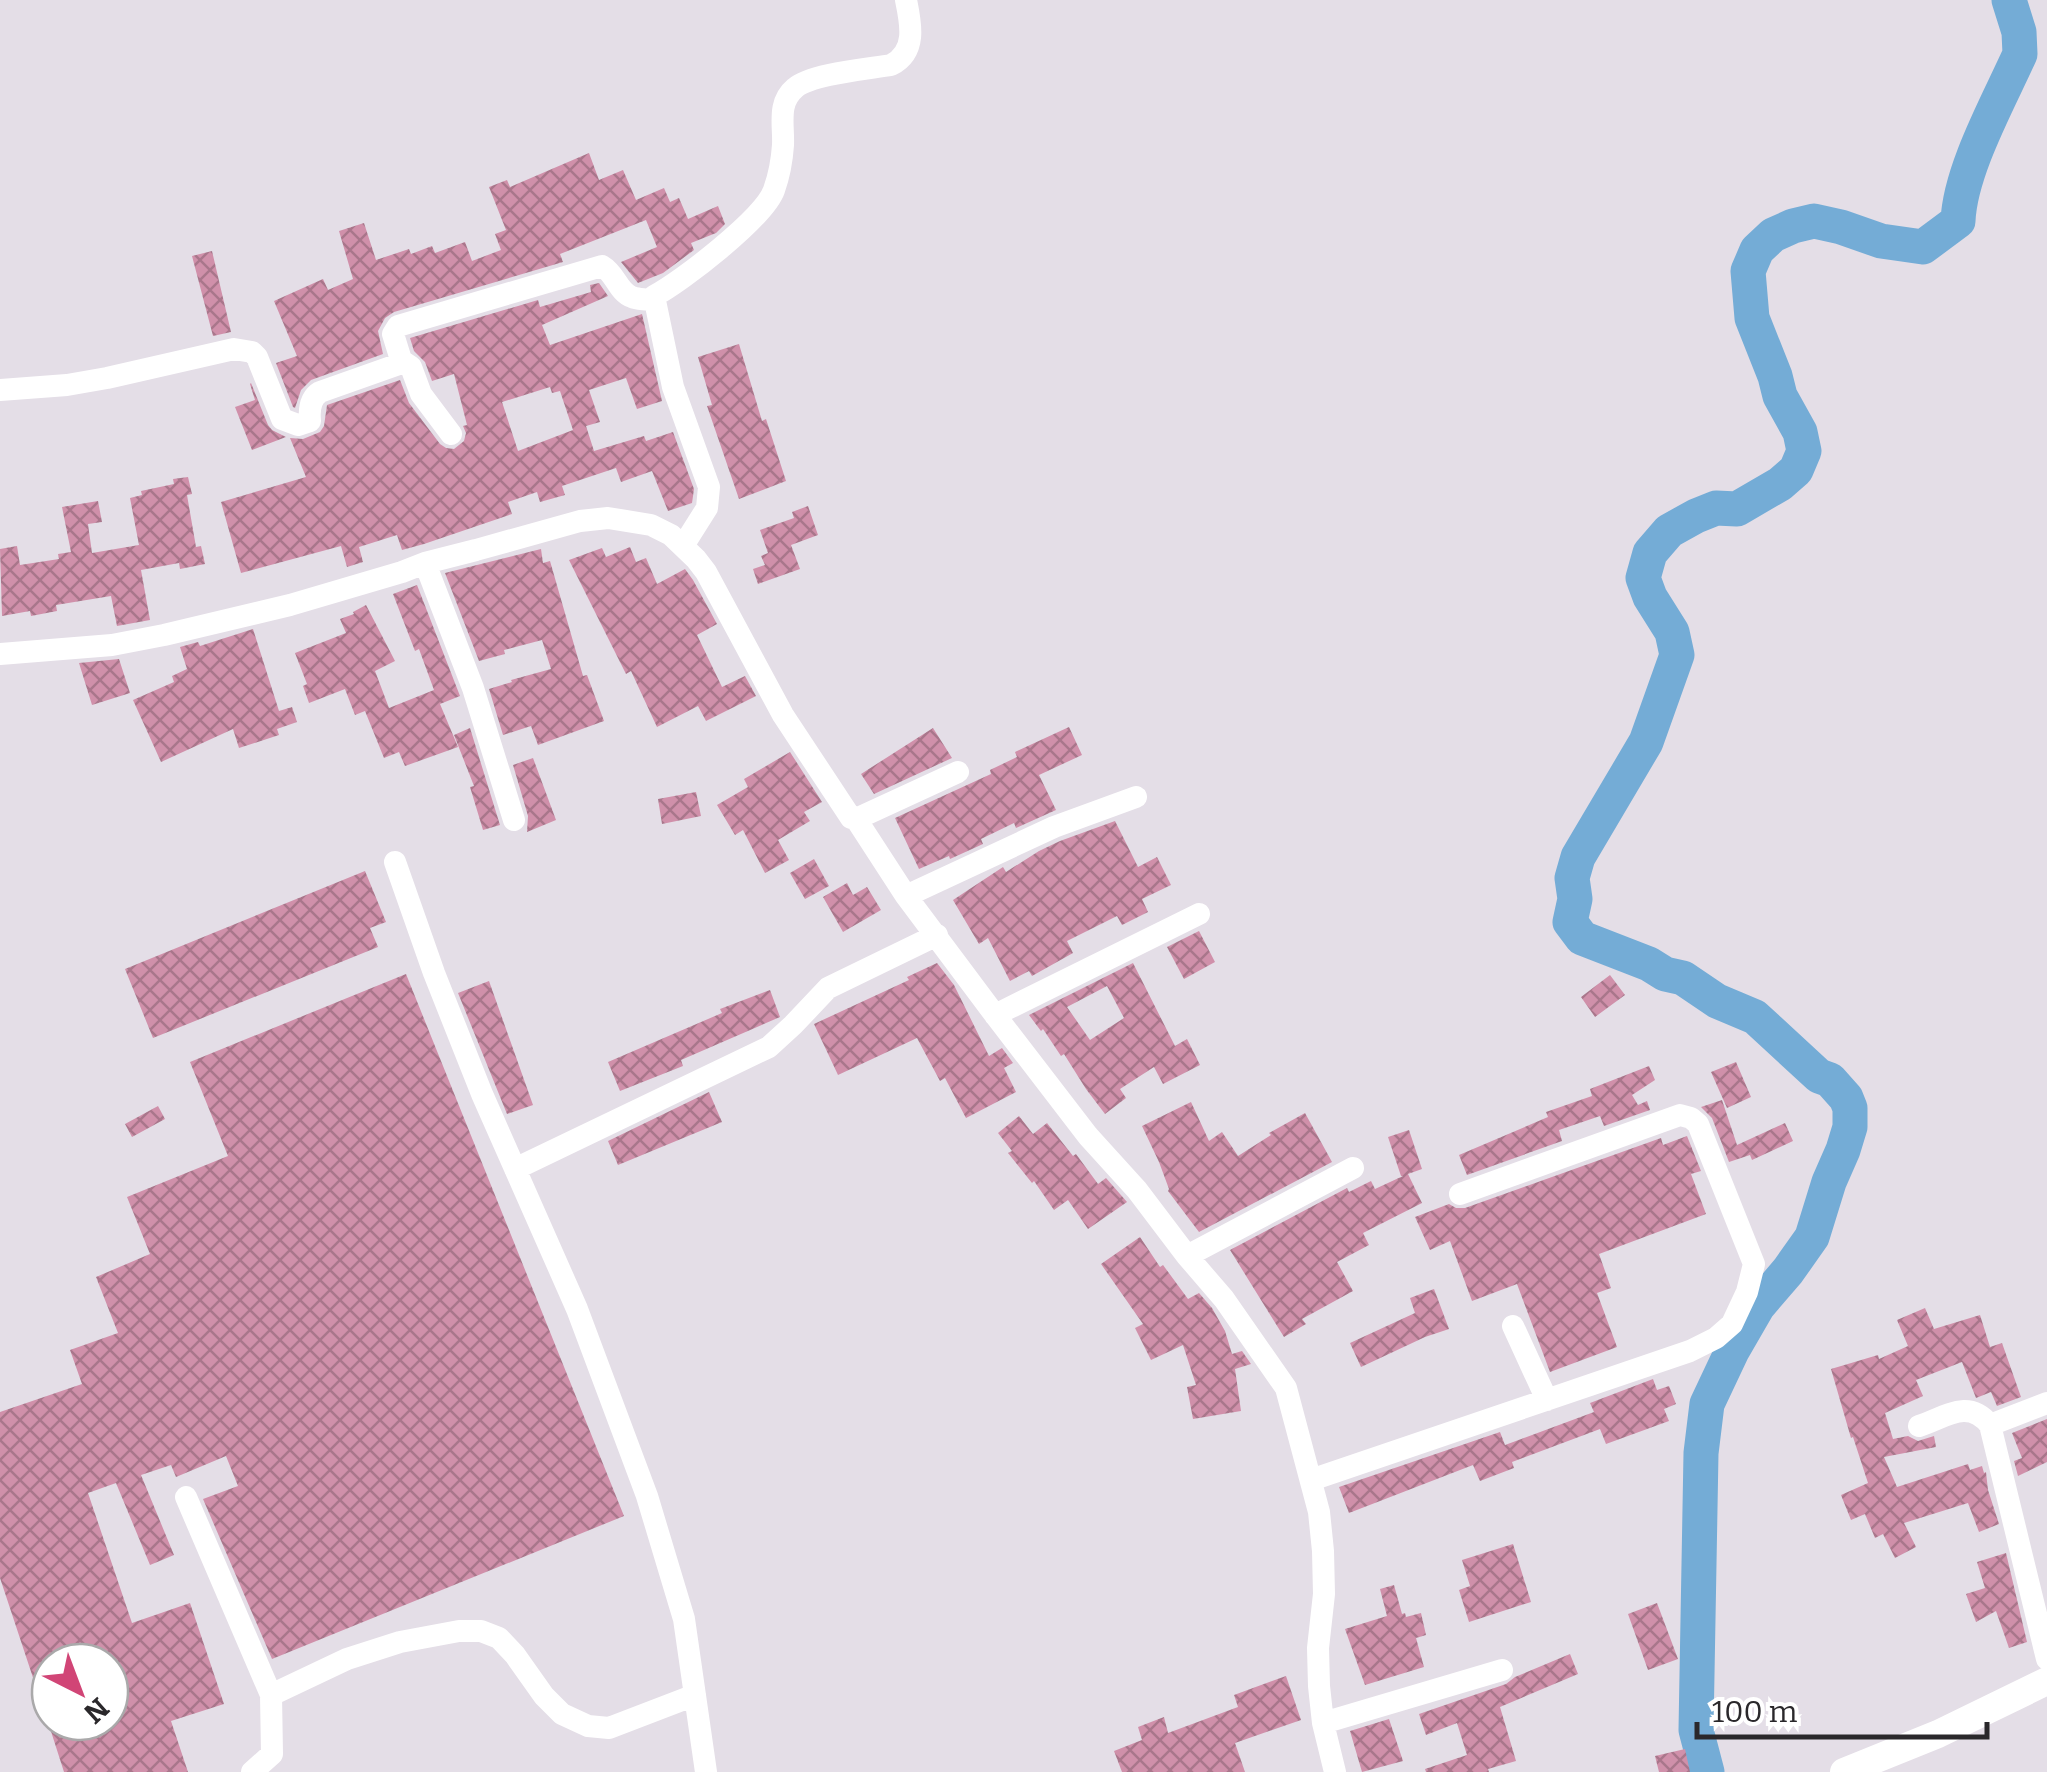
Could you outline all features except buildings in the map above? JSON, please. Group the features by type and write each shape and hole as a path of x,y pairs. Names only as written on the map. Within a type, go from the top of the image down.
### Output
{"main road":[{"path":"1844,1772 1938,1734 2047,1680"}],"street":[{"path":"451,434 421,394 411,367 402,361 393,334 398,326 602,266 612,271 623,292 630,296 649,300 670,288 770,200 780,170 782,112 790,92 808,80 901,60 910,44 906,0"},
{"path":"654,296 674,387 709,487 707,508 682,546"},
{"path":"0,390 67,385 234,349 245,350 257,357 282,419 298,425 310,421 313,398 320,392 402,361"},
{"path":"0,654 112,645 164,635 290,605 424,562 596,518 651,525 671,536 706,572 783,715 906,896 1088,1136 1137,1190 1224,1299 1286,1388 1318,1512 1324,1594 1318,1648 1319,1686 1335,1772"},
{"path":"424,562 473,688 514,820"},
{"path":"856,819 958,772"},
{"path":"906,896 1054,827 1136,798"},
{"path":"394,862 482,1094 577,1308 647,1496 684,1619 706,1772"},
{"path":"995,1015 1199,914"},
{"path":"515,1169 768,1047 828,988 937,935"},
{"path":"1311,1480 1690,1351 1716,1338 1732,1324 1747,1292 1754,1264 1698,1124 1691,1118 1680,1115 1460,1194"},
{"path":"1187,1256 1353,1168"},
{"path":"1513,1326 1548,1400"},
{"path":"1990,1425 2047,1403"},
{"path":"1919,1426 1965,1410 1976,1412 1990,1425 2047,1658"},
{"path":"186,1497 272,1695 272,1754 252,1772"},
{"path":"272,1695 347,1659 400,1642 481,1630 499,1638 562,1714 588,1726 609,1728 696,1695"},
{"path":"1323,1723 1502,1670"}],"waterway":[{"path":"1707,1772 1696,1730 1701,1453 1707,1404 1758,1306 1812,1237 1850,1127 1850,1108 1830,1080 1819,1076 1755,1017 1717,1001 1683,978 1582,938 1570,922 1575,899 1572,878 1578,857 1646,742 1677,655 1672,632 1643,578 1650,553 1669,531 1696,516 1716,508 1737,509 1780,484 1796,470 1804,451 1800,432 1780,396 1752,318 1748,271 1757,250 1773,235 1814,221 1881,241 1923,247 1958,221 1973,158 2020,54 2019,32 2009,0"}]}
